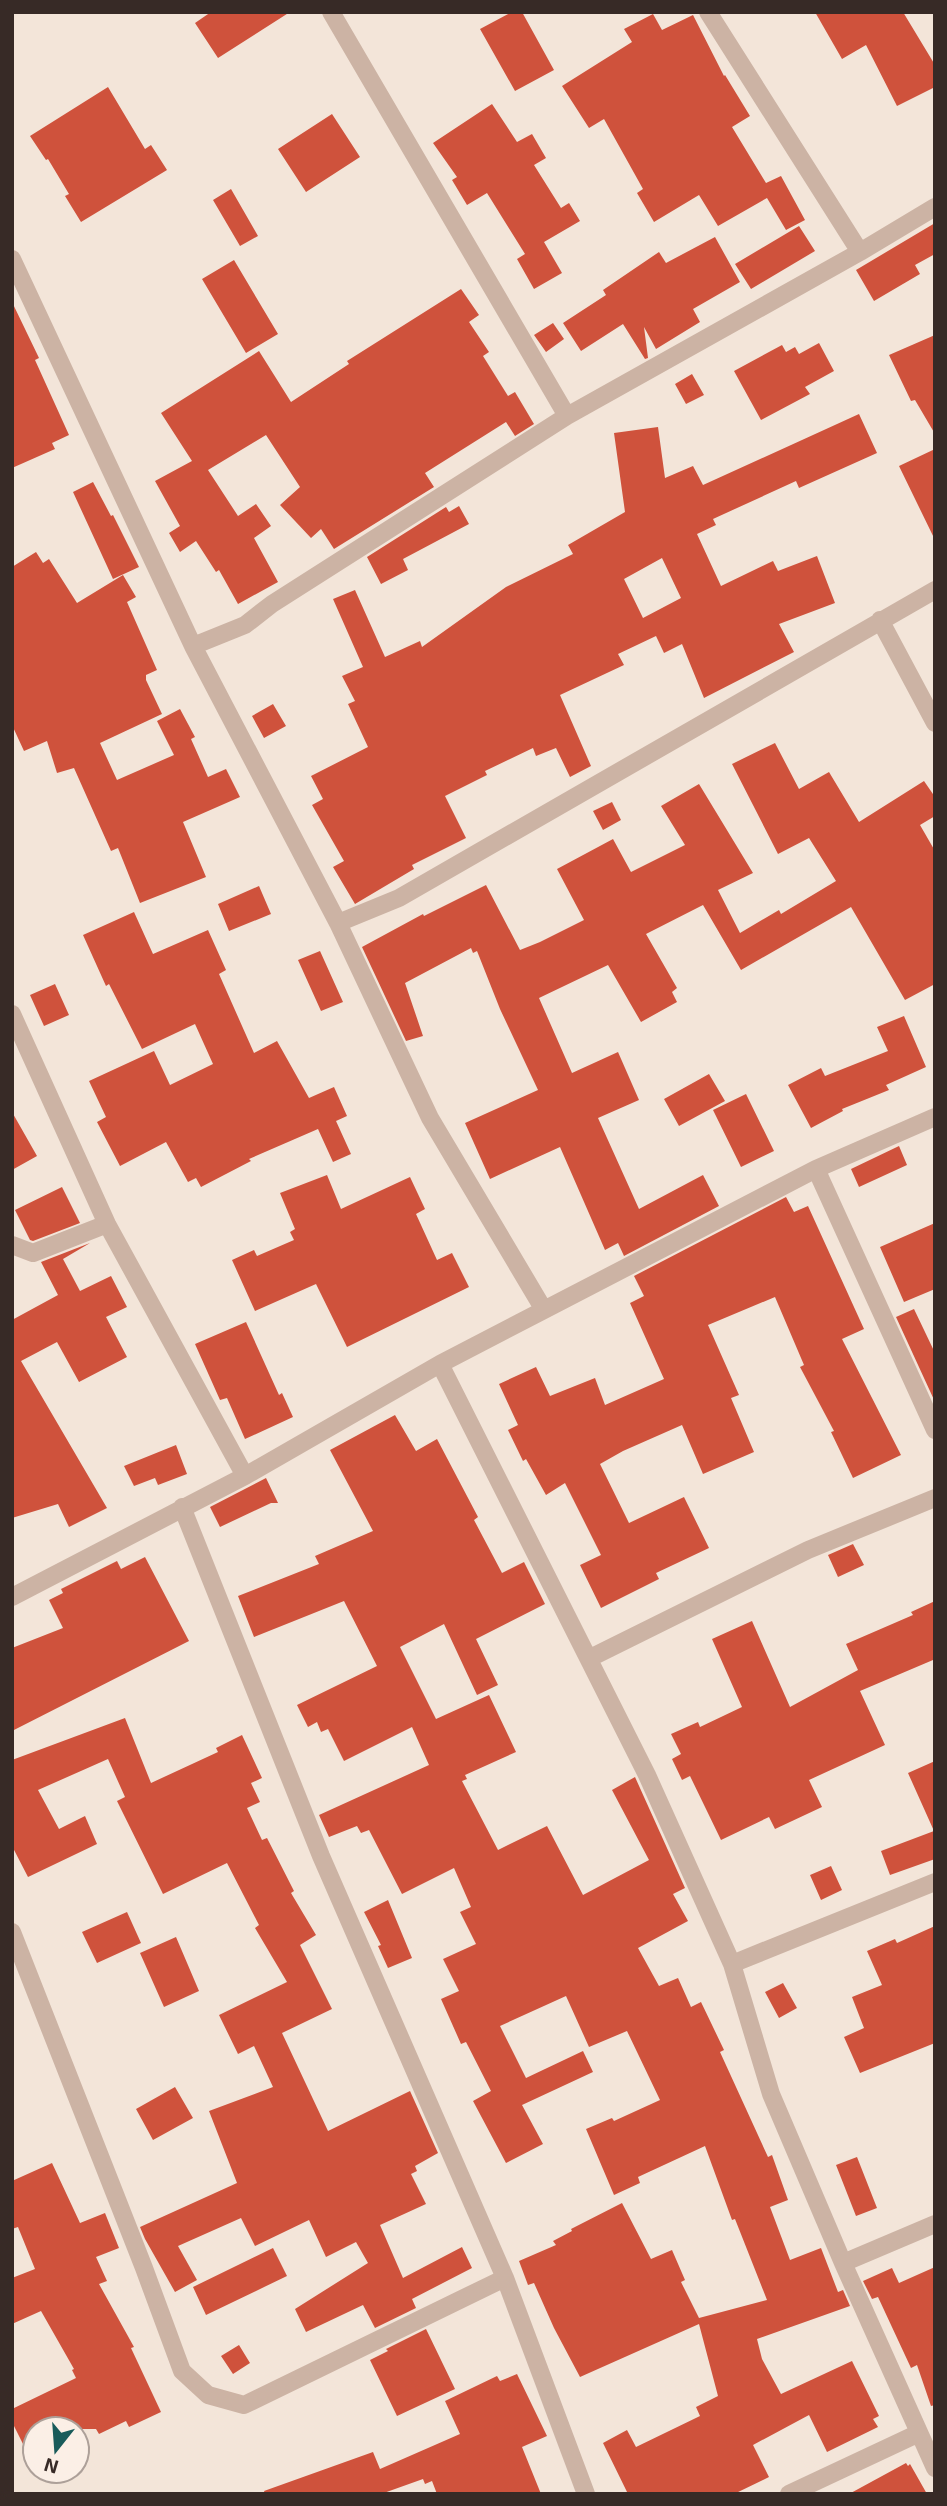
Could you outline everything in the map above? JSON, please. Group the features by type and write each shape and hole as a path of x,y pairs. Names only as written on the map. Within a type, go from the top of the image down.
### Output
{"street":[{"path":"331,12 567,416"},
{"path":"708,12 860,252"},
{"path":"193,646 245,625 272,604 567,416 935,207"},
{"path":"12,259 193,646 338,923 430,1118 544,1310"},
{"path":"338,923 398,898 935,590"},
{"path":"880,620 935,723"},
{"path":"12,1014 107,1224 245,1476"},
{"path":"12,1597 245,1476 440,1364 816,1169 935,1117"},
{"path":"816,1169 935,1430"},
{"path":"12,1245 33,1253 107,1224"},
{"path":"440,1364 648,1775 732,1964 771,2094 842,2263 935,2468"},
{"path":"590,1658 808,1550 935,1498"},
{"path":"183,1507 321,1856 505,2278 586,2494"},
{"path":"732,1964 935,1882"},
{"path":"12,1932 182,2371 208,2395 244,2405 505,2278"},
{"path":"842,2263 935,2224"},
{"path":"789,2494 919,2433"}],"building":[{"path":"211,12 290,12 218,58 195,23"},
{"path":"512,12 522,12 554,70 515,91 480,29"},
{"path":"815,12 903,12 935,65 935,87 897,106 866,45 842,59"},
{"path":"653,14 662,30 693,15 724,76 750,116 732,127 766,183 781,176 805,220 786,230 767,198 718,226 699,195 654,222 637,193 643,189 604,119 589,128 562,86 632,42 624,29"},
{"path":"108,87 145,149 151,145 167,170 81,222 65,196 69,194 48,159 46,160 30,136"},
{"path":"492,104 517,142 532,134 546,158 534,165 561,208 569,203 580,221 544,242 562,273 534,289 517,259 525,254 487,193 467,205 452,180 457,177 433,143"},
{"path":"332,114 360,157 306,192 278,149"},
{"path":"231,189 258,236 240,246 213,200"},
{"path":"935,223 935,254 915,265 920,274 874,301 856,270"},
{"path":"799,226 815,251 751,289 735,264"},
{"path":"715,237 740,282 693,309 700,322 656,349 644,327 648,358 645,359 623,324 581,351 563,323 606,295 603,290 659,252 666,263"},
{"path":"234,260 278,334 246,353 202,279"},
{"path":"461,289 479,315 469,322 489,352 483,356 508,396 515,392 534,424 515,436 506,422 425,473 434,487 334,549 321,529 311,538 280,505 300,487 266,435 208,470 238,516 256,504 271,526 254,538 278,582 238,604 219,570 216,572 196,541 180,552 169,533 180,526 155,481 192,461 161,413 259,351 291,402 349,364 347,361"},
{"path":"12,302 39,358 35,360 69,435 52,443 55,449 12,468"},
{"path":"553,323 564,339 546,352 534,335"},
{"path":"935,335 935,434 915,400 911,401 889,355"},
{"path":"819,343 834,371 805,387 810,394 761,420 734,371 782,345 786,352 795,347 799,354"},
{"path":"692,374 704,395 686,404 675,384"},
{"path":"859,414 877,453 799,488 796,481 713,519 716,525 697,534 721,586 773,561 778,571 817,556 835,603 779,624 794,652 704,698 682,644 664,653 656,636 618,654 624,665 560,695 591,766 570,777 556,748 536,756 533,748 485,771 487,775 445,796 466,838 412,865 414,869 355,904 333,867 344,861 312,805 323,799 311,776 368,747 348,704 355,701 342,676 363,667 333,599 355,590 385,657 420,641 422,647 506,587 573,554 568,545 625,512 614,433 658,427 665,478 693,466 703,485","holes":["662,558 681,598 643,618 624,579"]},
{"path":"935,449 935,540 899,466"},
{"path":"93,482 139,567 113,579 73,492"},
{"path":"459,506 469,524 403,559 408,570 381,584 367,557 446,507 449,512"},
{"path":"36,552 43,563 49,559 77,603 123,575 136,597 127,602 157,670 146,675 146,680 162,714 100,743 117,780 174,755 157,721 180,709 195,737 191,739 208,777 226,769 240,797 183,822 206,877 140,903 118,848 111,851 74,768 57,773 47,741 24,751 12,725 12,567"},
{"path":"273,704 286,726 264,738 252,716"},
{"path":"775,743 799,789 829,772 859,822 924,781 935,797 935,816 920,825 935,851 935,984 905,1000 851,907 741,970 703,905 646,934 677,988 672,992 677,1002 641,1022 608,965 539,998 572,1073 618,1052 639,1100 598,1118 639,1209 703,1175 719,1206 624,1256 618,1243 605,1250 560,1147 490,1179 465,1123 538,1090 500,1009 477,951 473,953 471,948 405,983 423,1036 406,1041 362,947 423,914 424,916 486,885 520,950 540,942 584,920 557,869 613,839 631,872 685,845 661,806 699,784 753,873 718,890 740,933 779,910 781,914 836,881 809,838 778,854 732,764"},
{"path":"612,802 621,820 603,830 593,811"},
{"path":"259,886 271,914 229,931 218,904"},
{"path":"134,912 153,954 208,930 226,970 219,974 254,1053 277,1041 309,1098 334,1087 347,1116 336,1121 351,1154 333,1162 318,1129 249,1159 251,1161 201,1187 196,1178 188,1182 166,1142 120,1166 97,1122 106,1117 89,1081 154,1051 170,1085 213,1064 195,1024 142,1049 109,984 106,986 83,935"},
{"path":"320,951 343,1002 321,1011 298,960"},
{"path":"55,984 69,1015 44,1026 30,995"},
{"path":"904,1016 926,1067 886,1085 889,1090 842,1109 843,1111 811,1128 788,1085 821,1068 825,1076 888,1051 877,1027"},
{"path":"709,1074 725,1101 679,1126 664,1099"},
{"path":"746,1094 774,1151 741,1167 713,1110"},
{"path":"12,1112 37,1156 12,1170"},
{"path":"899,1146 907,1165 859,1187 851,1169"},
{"path":"327,1175 341,1209 410,1177 425,1209 416,1214 437,1260 452,1253 469,1287 347,1347 316,1284 255,1311 232,1260 254,1250 257,1256 294,1240 290,1232 295,1229 280,1193"},
{"path":"62,1187 80,1223 30,1240 15,1210"},
{"path":"786,1197 794,1212 808,1206 864,1329 842,1339 901,1455 853,1478 831,1432 834,1431 800,1367 804,1365 775,1297 708,1325 739,1395 731,1398 754,1452 703,1474 682,1425 600,1464 629,1523 684,1497 709,1548 656,1573 659,1579 601,1608 580,1565 601,1555 565,1483 546,1495 526,1459 523,1461 508,1430 518,1425 499,1384 536,1367 550,1396 595,1378 605,1405 664,1379 630,1303 644,1296 634,1276"},
{"path":"935,1223 935,1289 904,1302 880,1247"},
{"path":"90,1243 63,1259 80,1291 111,1276 127,1307 106,1317 127,1357 79,1382 57,1342 21,1361 107,1508 69,1527 58,1504 12,1518 12,1320 58,1295 41,1262"},
{"path":"914,1309 935,1353 935,1402 896,1317"},
{"path":"246,1322 279,1395 282,1393 293,1417 245,1439 227,1398 220,1400 195,1344"},
{"path":"395,1415 416,1451 437,1439 478,1517 474,1520 502,1573 524,1562 545,1604 476,1639 498,1685 477,1695 444,1624 400,1647 436,1719 489,1695 516,1752 465,1775 467,1779 462,1781 498,1850 547,1826 583,1895 649,1860 612,1790 635,1777 685,1888 673,1894 688,1921 638,1948 659,1986 678,1978 691,2007 701,2002 724,2050 720,2052 768,2157 772,2155 788,2200 770,2207 790,2260 821,2248 838,2292 843,2290 850,2306 757,2339 762,2359 781,2394 852,2361 879,2416 873,2419 878,2427 827,2452 809,2415 753,2445 769,2477 734,2494 628,2494 603,2443 627,2430 636,2447 700,2416 696,2407 718,2396 699,2324 580,2377 534,2283 528,2285 519,2261 556,2245 553,2241 572,2231 571,2229 622,2203 651,2259 672,2250 685,2280 681,2282 699,2318 767,2300 735,2219 732,2220 705,2146 638,2177 640,2183 614,2195 586,2129 612,2118 614,2121 660,2100 627,2031 589,2047 566,1996 500,2026 526,2078 583,2051 593,2072 522,2105 543,2144 506,2163 473,2101 491,2091 466,2042 461,2044 441,1999 459,1991 443,1959 476,1944 460,1912 471,1907 454,1868 402,1894 369,1830 361,1833 357,1826 329,1837 319,1815 429,1765 412,1727 344,1761 328,1729 321,1732 317,1722 308,1727 297,1705 377,1666 344,1601 254,1637 238,1596 319,1564 315,1556 373,1531 330,1450"},
{"path":"176,1445 187,1474 158,1485 155,1478 134,1486 124,1466"},
{"path":"266,1478 278,1503 271,1503 220,1527 210,1507"},
{"path":"853,1544 864,1565 838,1577 828,1555"},
{"path":"145,1557 189,1641 12,1731 12,1648 63,1628 49,1600 63,1593 61,1589 117,1561 121,1569"},
{"path":"935,1601 935,1664 933,1660 860,1691 885,1745 809,1780 822,1807 775,1829 769,1817 721,1840 690,1776 682,1780 672,1759 681,1754 671,1734 698,1722 700,1727 742,1707 712,1639 752,1621 790,1707 858,1670 846,1644 913,1615 911,1612"},
{"path":"125,1718 151,1783 218,1752 216,1748 242,1735 262,1778 251,1783 260,1802 247,1808 262,1840 267,1838 294,1891 291,1893 316,1935 300,1945 332,2009 282,2033 328,2131 410,2091 438,2153 415,2166 417,2171 411,2174 426,2204 380,2225 403,2278 462,2247 472,2268 412,2299 416,2308 375,2328 363,2305 306,2332 295,2309 368,2263 356,2242 326,2257 309,2220 255,2246 241,2218 178,2246 197,2280 175,2292 140,2227 237,2183 209,2111 273,2087 254,2046 238,2054 219,2015 287,1982 255,1928 259,1925 227,1863 163,1894 117,1801 125,1797 108,1759 38,1790 59,1829 85,1816 97,1844 28,1877 12,1846 12,1760"},
{"path":"935,1761 935,1859 890,1875 881,1851 934,1831 908,1773"},
{"path":"831,1866 842,1890 821,1900 810,1875"},
{"path":"388,1900 412,1958 388,1968 378,1946 381,1945 364,1912"},
{"path":"127,1912 141,1943 97,1963 82,1932"},
{"path":"935,1926 935,2043 860,2073 844,2037 864,2028 852,1997 882,1985 867,1951 895,1939 897,1943"},
{"path":"176,1937 199,1991 164,2007 140,1953"},
{"path":"783,1983 797,2008 779,2018 765,1992"},
{"path":"175,2087 193,2118 153,2140 136,2109"},
{"path":"857,2157 877,2208 856,2216 836,2165"},
{"path":"52,2163 80,2223 105,2213 119,2248 96,2257 107,2281 99,2284 134,2347 131,2348 161,2412 129,2427 126,2421 99,2434 96,2429 91,2429 91,2415 21,2415 21,2440 12,2422 12,2409 76,2378 72,2370 74,2369 41,2311 12,2324 12,2278 35,2269 18,2227 12,2229 12,2181"},
{"path":"273,2248 287,2276 206,2315 193,2287"},
{"path":"935,2267 935,2405 931,2406 917,2365 911,2368 878,2297 872,2299 863,2281 892,2268 899,2283"},
{"path":"426,2329 455,2389 397,2416 370,2360"},
{"path":"239,2345 250,2363 233,2374 221,2356"},
{"path":"517,2374 547,2436 522,2447 541,2494 437,2494 432,2481 425,2484 423,2479 381,2494 265,2494 264,2491 373,2452 380,2469 460,2434 445,2401 497,2376 500,2381"},
{"path":"906,2463 908,2466 910,2464 927,2494 849,2494"}]}
